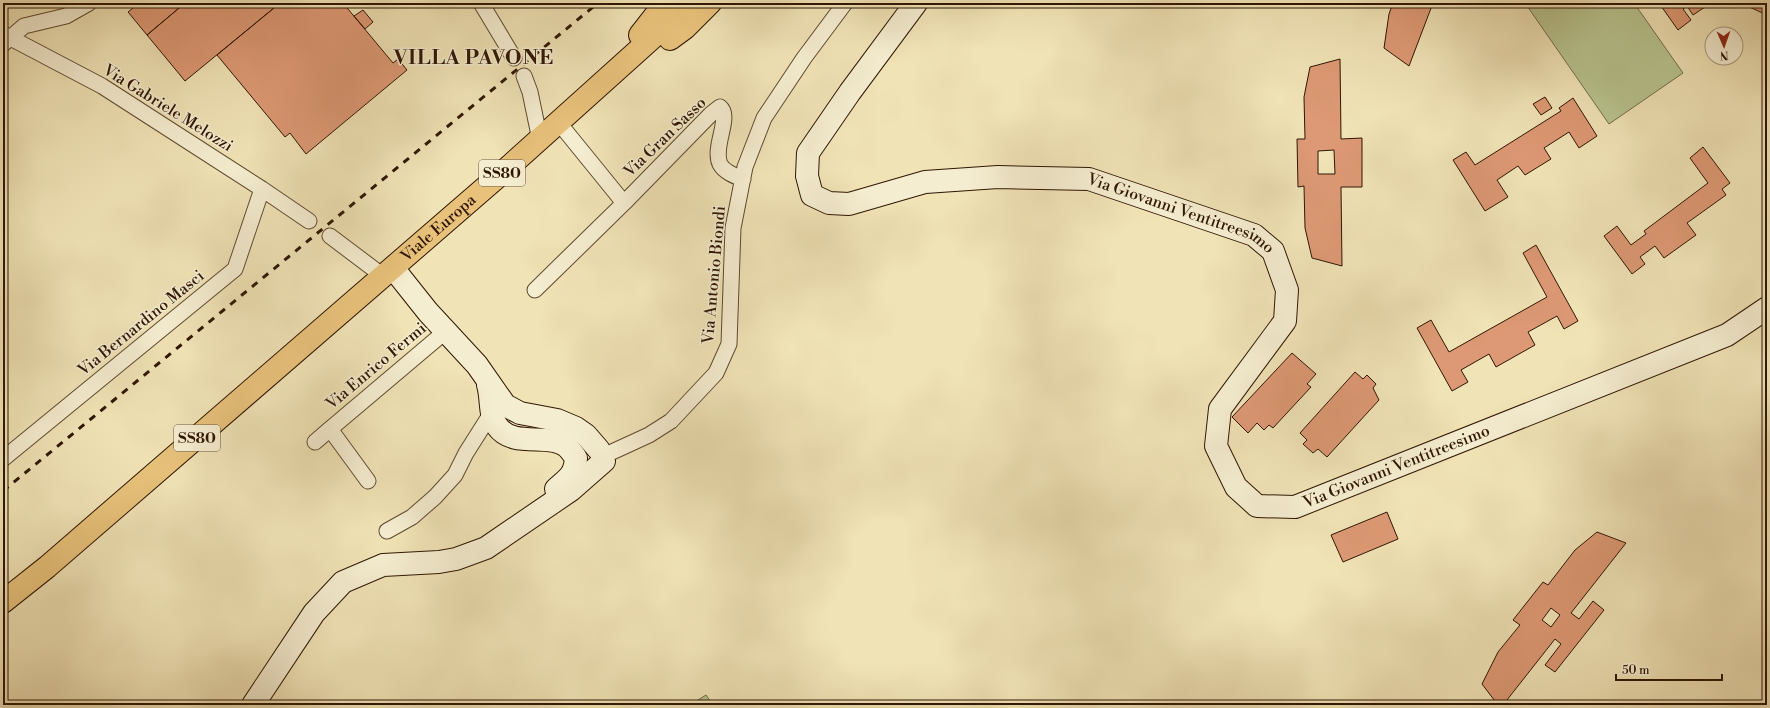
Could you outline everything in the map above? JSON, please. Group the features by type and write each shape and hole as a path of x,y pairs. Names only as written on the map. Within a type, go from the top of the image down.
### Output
{"main road":[{"name":"Viale Europa","path":"613,72 665,3"},
{"name":"Viale Europa","path":"388,272 559,123 613,72 671,21 688,3"},
{"name":"Viale Europa","path":"613,72 664,43 685,28 710,3"},
{"name":"SS80","path":"3,602 47,567 388,272"}],"street":[{"path":"5,39 24,26 66,16 89,3"},
{"path":"481,3 514,58"},
{"name":"Via Antonio Biondi","path":"605,454 649,435 671,421 716,373 729,344 732,228 745,167 764,118 804,58 845,3"},
{"name":"Via Giovanni Ventitreesimo","path":"916,3 850,92 808,153 806,176 812,195 829,203 849,204 925,182 998,177 1089,179 1254,235 1273,251 1287,290 1285,321 1220,409 1216,446 1236,486 1257,506 1295,507 1727,336 1767,308"},
{"name":"Via Gabriele Melozzi","path":"5,39 102,86 309,221"},
{"path":"524,76 530,92 540,140"},
{"name":"Via Gran Sasso","path":"535,290 624,203 711,114 720,107 724,110 725,117 718,149 720,164 727,171 743,179"},
{"name":"Via Gran Sasso","path":"559,123 624,203"},
{"name":"Via Bernardino Masci","path":"3,459 235,269 262,189"},
{"path":"253,705 314,614 343,582 382,565 439,562 462,557 486,548 571,490 605,454 586,435 576,428 557,420 520,412 505,406 487,382 477,365 419,302 388,272 330,236"},
{"name":"Via Enrico Fermi","path":"315,442 446,331"},
{"path":"486,548 516,514 553,490 568,478 575,469 576,458 565,444 538,439 517,438 505,434 497,426 492,412 491,395 487,382"},
{"path":"387,530 412,517 435,497 455,475 466,453 492,412"},
{"name":"Via Enrico Fermi","path":"330,429 368,481"}],"green space":[{"path":"1525,3 1634,3 1683,73 1609,124"},
{"path":"706,695 713,705 690,705"}],"building":[{"path":"139,3 185,3 147,35 128,12"},
{"path":"185,3 280,3 185,81 147,35"},
{"path":"280,3 343,3 393,63 398,59 407,70 306,154 290,133 285,137 217,55"},
{"path":"1393,3 1433,3 1409,66 1384,48 1389,14"},
{"path":"1659,3 1702,3 1705,7 1693,15 1687,6 1683,9 1691,20 1678,30"},
{"path":"1746,3 1767,3 1767,15 1745,5"},
{"path":"363,10 373,22 365,29 354,16"},
{"path":"1340,59 1341,139 1362,138 1362,187 1341,187 1342,266 1312,258 1305,228 1304,186 1298,187 1297,139 1305,139 1304,97 1310,67","holes":["1334,150 1335,174 1318,174 1318,151"]},
{"path":"1545,97 1552,108 1541,115 1533,104"},
{"path":"1573,98 1597,136 1579,148 1569,132 1544,148 1551,159 1525,175 1518,166 1497,180 1508,197 1485,211 1453,160 1466,152 1475,165 1561,111 1559,108"},
{"path":"1703,147 1730,183 1722,189 1726,195 1687,223 1696,235 1664,258 1655,246 1640,257 1645,264 1632,274 1604,236 1617,226 1631,245 1646,234 1644,231 1708,183 1690,158"},
{"path":"1536,245 1578,321 1564,329 1557,316 1528,332 1535,345 1496,367 1489,354 1461,370 1468,382 1452,391 1417,328 1431,320 1449,352 1547,297 1523,253"},
{"path":"1292,353 1316,374 1307,384 1311,387 1273,428 1269,425 1264,430 1257,423 1248,433 1232,417"},
{"path":"1355,372 1363,379 1367,375 1376,384 1373,388 1379,400 1327,457 1318,449 1313,453 1303,444 1307,440 1300,433"},
{"path":"1387,512 1398,539 1343,562 1331,535"},
{"path":"1597,532 1626,543 1571,613 1579,619 1593,601 1604,610 1555,672 1545,665 1561,644 1555,639 1503,705 1498,705 1482,684 1498,652 1520,625 1513,620 1543,582 1548,585 1575,550","holes":["1551,608 1560,615 1551,627 1542,620"]}],"railway":[{"path":"3,491 598,3"}],"district":[{"name":"VILLA PAVONE","path":"474,58"}]}
